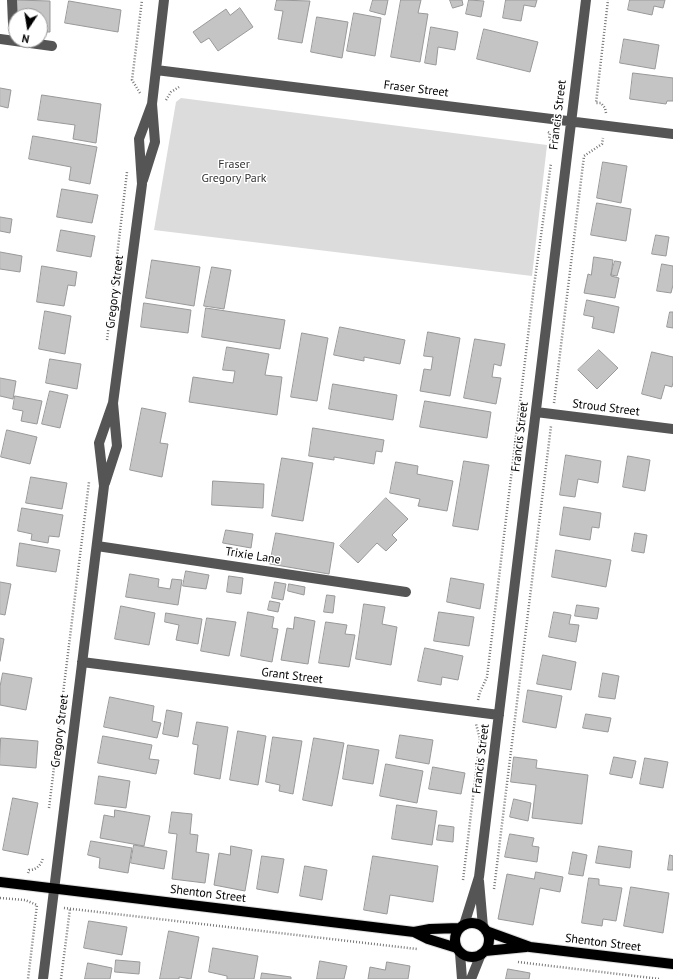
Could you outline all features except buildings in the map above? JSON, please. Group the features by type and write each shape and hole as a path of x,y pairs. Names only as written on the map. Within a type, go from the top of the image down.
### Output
{"main road":[{"name":"Shenton Street","path":"0,882 414,932 461,926"},
{"path":"474,923 485,929 489,941 483,953 470,957 458,950 454,938 461,926 474,923"},
{"name":"Shenton Street","path":"485,929 530,947"},
{"name":"Shenton Street","path":"414,932 458,950"},
{"name":"Shenton Street","path":"483,953 530,947 673,964"}],"street":[{"name":"Gregory Street","path":"104,486 99,443 113,403 142,184 155,142 152,104 164,0"},
{"name":"Francis Street","path":"461,926 479,877 570,121 586,0"},
{"path":"0,39 52,46"},
{"name":"Fraser Street","path":"156,70 673,134"},
{"name":"Gregory Street","path":"142,184 139,139 152,104"},
{"name":"Gregory Street","path":"43,979 104,486 117,446 113,403"},
{"name":"Stroud Street","path":"536,412 673,429"},
{"name":"Trixie Lane","path":"97,546 406,592"},
{"name":"Grant Street","path":"82,662 499,716"},
{"name":"Francis Street","path":"479,877 485,929"},
{"path":"458,950 462,979"},
{"path":"471,979 483,953"}],"path":[{"path":"141,96 132,80 142,0"},
{"path":"608,0 596,103 601,103 605,108 606,113 613,114"},
{"path":"555,398 584,156 602,144 604,136"},
{"path":"477,705 480,692 486,682 487,677 534,286 551,162"},
{"path":"106,348 128,169"},
{"path":"494,892 550,434"},
{"path":"49,811 89,480"},
{"path":"463,880 480,739 475,720"},
{"path":"28,875 29,870 32,870 41,864 44,850"},
{"path":"0,898 25,900 37,905 28,979"},
{"path":"61,979 70,909 417,949"},
{"path":"515,962 660,979"}],"green space":[{"name":"Fraser Gregory Park","path":"181,98 547,145 532,276 154,230 176,102"}]}
